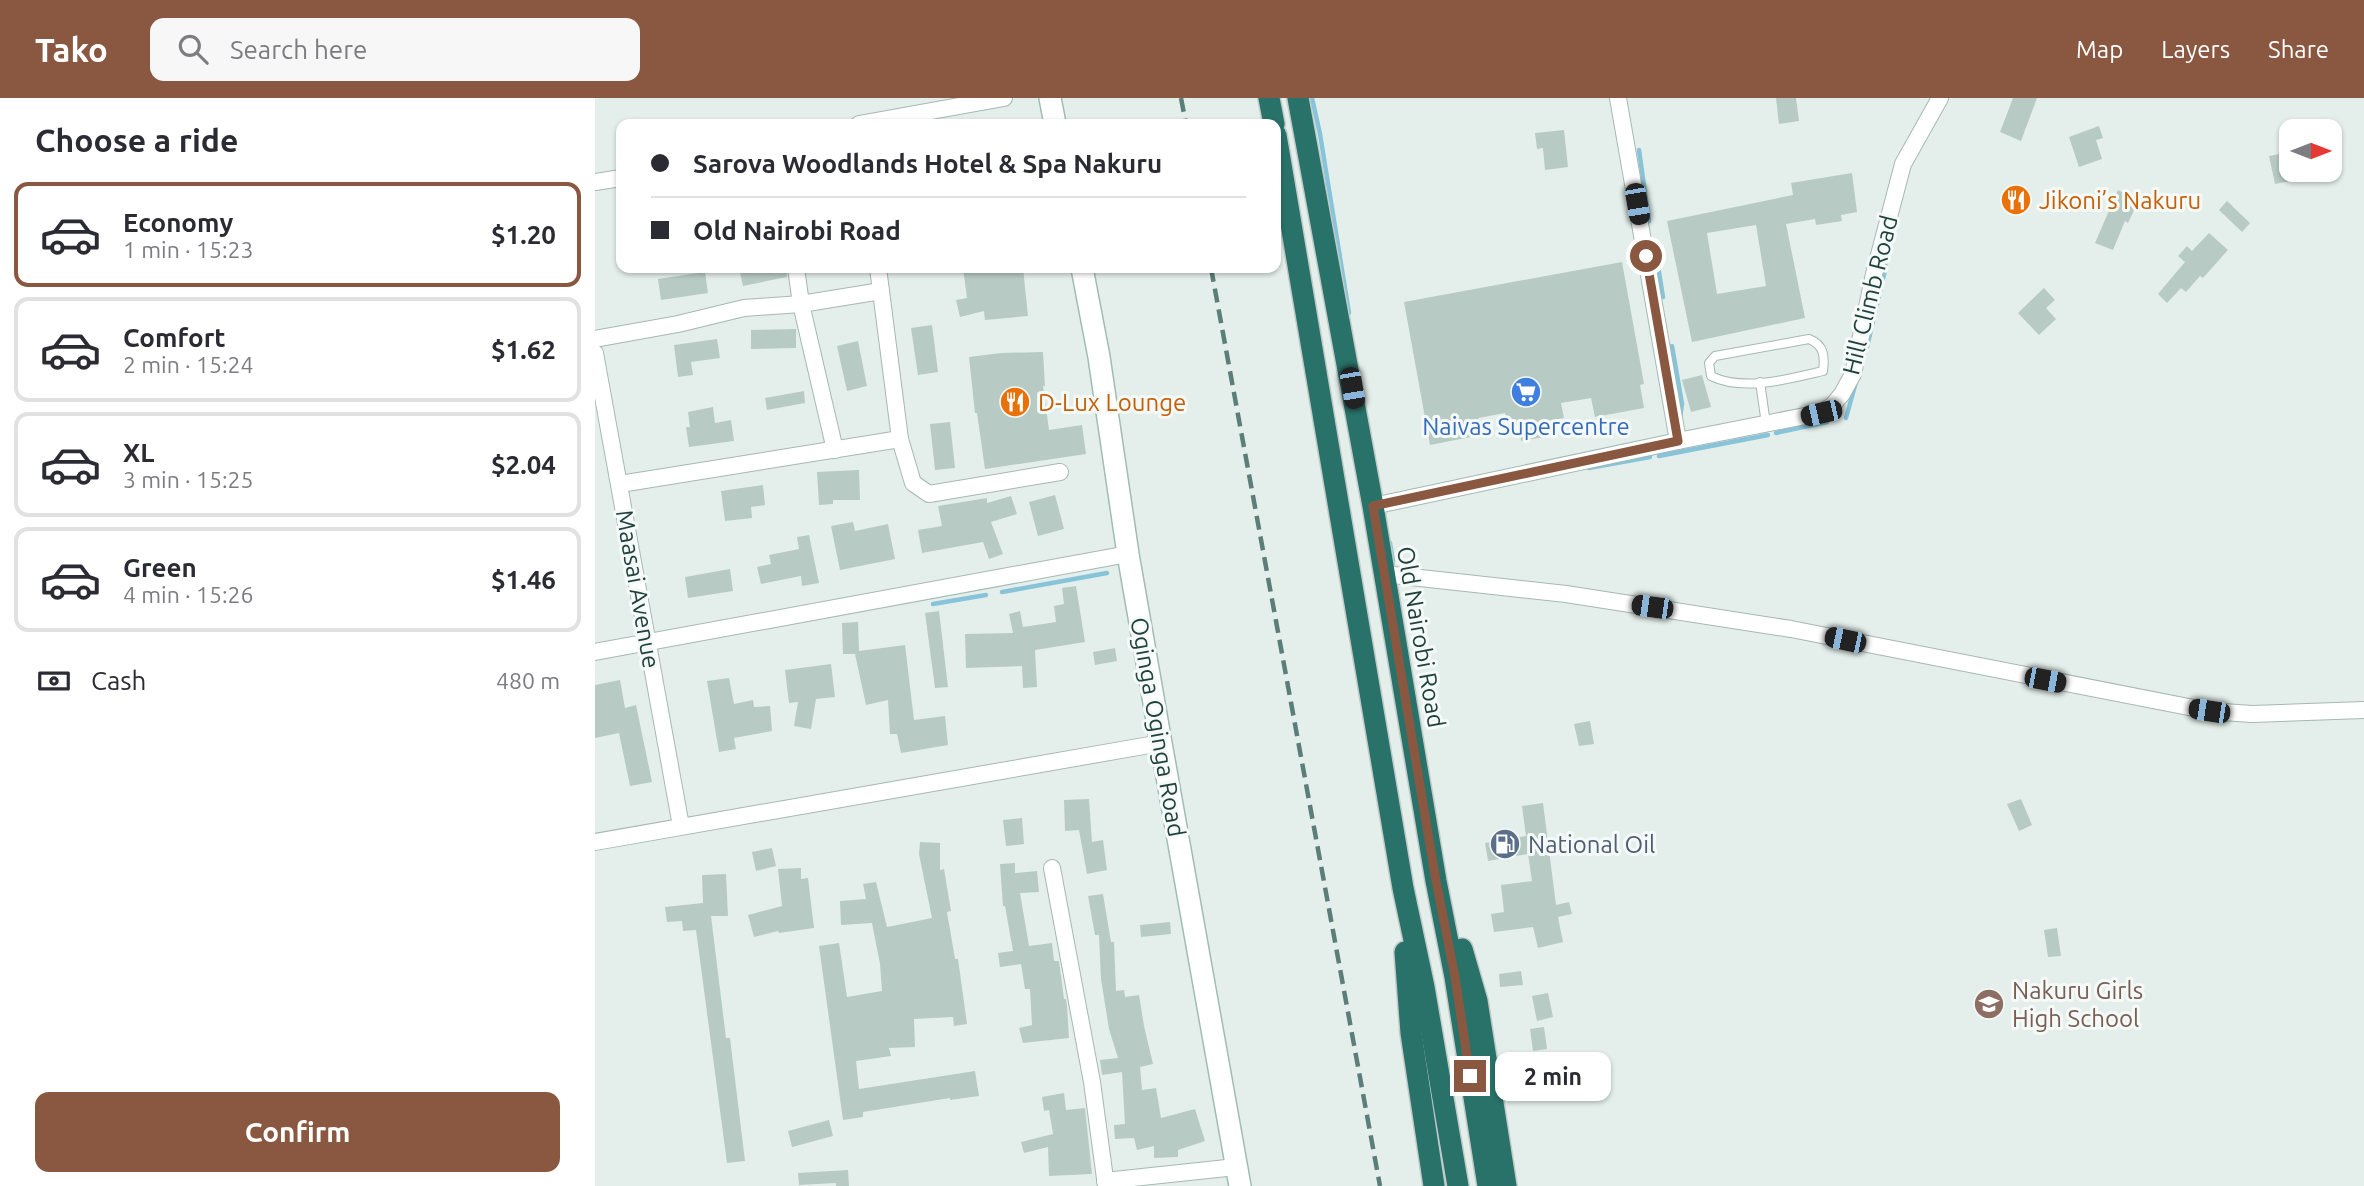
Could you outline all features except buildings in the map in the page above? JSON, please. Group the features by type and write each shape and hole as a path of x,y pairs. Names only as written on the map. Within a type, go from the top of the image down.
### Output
{"highway":[{"path":"1269,98 1273,119"},
{"name":"Old Nairobi Road","path":"1298,98 1373,506 1436,881 1455,977 1488,1186"},
{"path":"1281,165 1403,888 1424,987 1458,1186"},
{"path":"1436,881 1460,940 1477,1001 1506,1186"},
{"path":"1403,888 1411,1033 1434,1186"}],"street":[{"path":"887,119 1005,98"},
{"path":"1050,98 1054,119"},
{"path":"1618,98 1678,441"},
{"name":"Hill Climb Road","path":"1373,506 1821,413 1832,406 1849,384 1903,164 1940,98"},
{"path":"595,182 616,179"},
{"path":"797,273 801,304 835,450"},
{"path":"879,273 900,439 913,483 929,494 1060,472"},
{"name":"Oginga Oginga Road","path":"1083,273 1128,554 1238,1176"},
{"path":"595,339 678,324 744,308 801,304 881,291"},
{"name":"Maasai Avenue","path":"595,353 681,826"},
{"path":"620,484 900,439"},
{"path":"595,652 1128,554"},
{"path":"1384,574 1566,594 1751,622 2209,711 2252,714 2364,710"},
{"path":"595,842 1161,743"},
{"path":"1052,868 1092,1082 1106,1183 1238,1176"}],"lane":[{"path":"1809,339 1818,343 1822,350 1823,371 1760,382 1723,382 1711,376 1709,363 1715,356 1736,350 1809,339"},
{"path":"1760,382 1766,424"}],"waterway":[{"path":"1312,98 1349,313"},
{"path":"1639,150 1649,221"},
{"path":"1655,247 1663,297"},
{"path":"1867,347 1886,266"},
{"path":"1672,346 1682,404 1680,418"},
{"path":"1846,418 1856,382"},
{"path":"1776,433 1827,422"},
{"path":"1659,456 1768,435"},
{"path":"1589,468 1650,457"},
{"path":"1390,543 1393,561"},
{"path":"1002,592 1107,573"},
{"path":"933,604 986,595"}],"railway":[{"path":"1181,98 1185,119"},
{"path":"1212,273 1380,1186"}],"place":[{"name":"Jikoni’s Nakuru","path":"2016,200"},
{"name":"Naivas Supercentre","path":"1526,392"},
{"name":"D-Lux Lounge","path":"1015,402"},
{"name":"National Oil","path":"1505,844"},
{"name":"Nakuru Girls High School","path":"1989,1004"}],"route":[{"path":"1470,1076 1373,506 1678,441 1646,256"}]}
